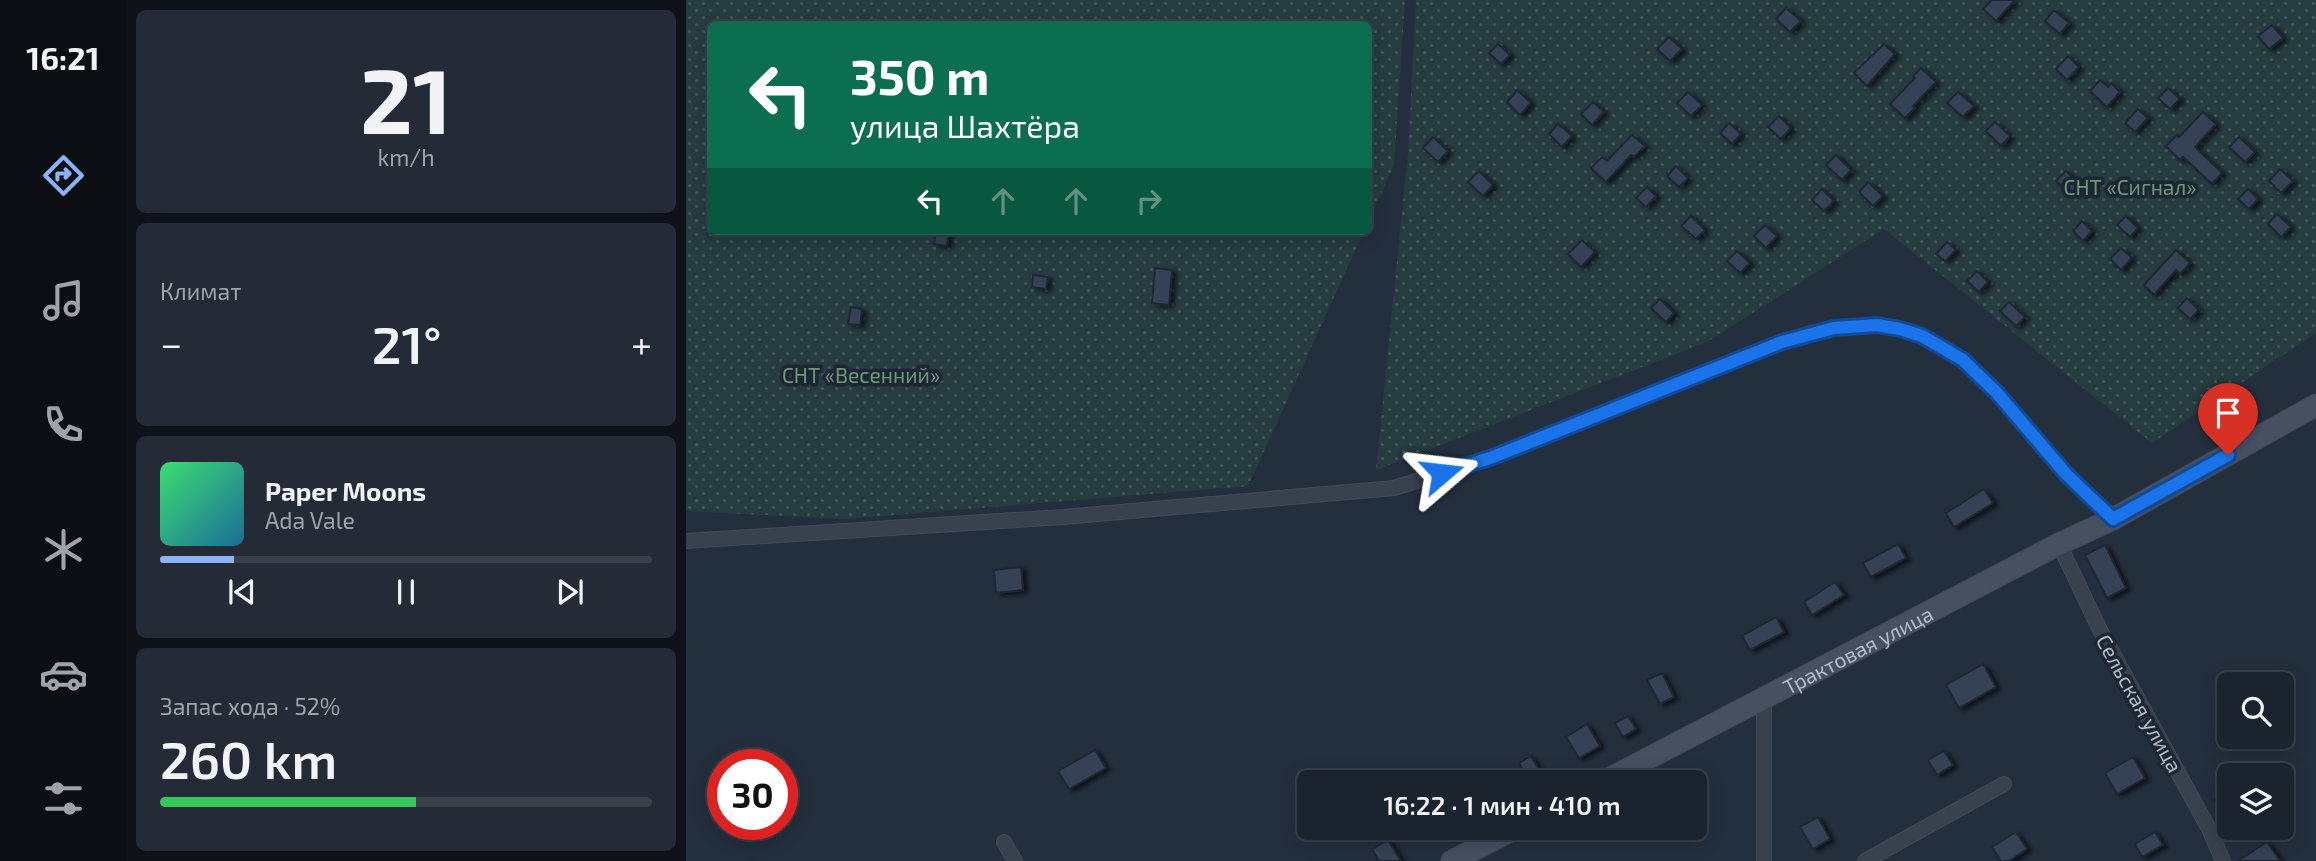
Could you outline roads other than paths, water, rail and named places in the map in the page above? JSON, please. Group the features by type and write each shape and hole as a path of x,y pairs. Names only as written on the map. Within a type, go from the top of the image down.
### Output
{"main road":[{"name":"Трактовая улица","path":"1626,770 2059,544 2113,519 2316,405"},
{"path":"1452,861 1493,840"}],"street":[{"path":"686,541 1051,518 1394,488 1490,458 1782,342 1834,328 1877,325 1922,336 1963,360 1997,393 2066,474 2113,519"},
{"name":"Сельская улица","path":"2059,544 2101,630 2209,829 2222,861"},
{"path":"1764,699 1764,861"},
{"path":"1865,861 2004,784"},
{"path":"1003,842 1015,861"}],"park label":[{"name":"СНТ «Сигнал»","path":"2130,186"},
{"name":"СНТ «Весенний»","path":"861,374"}]}
